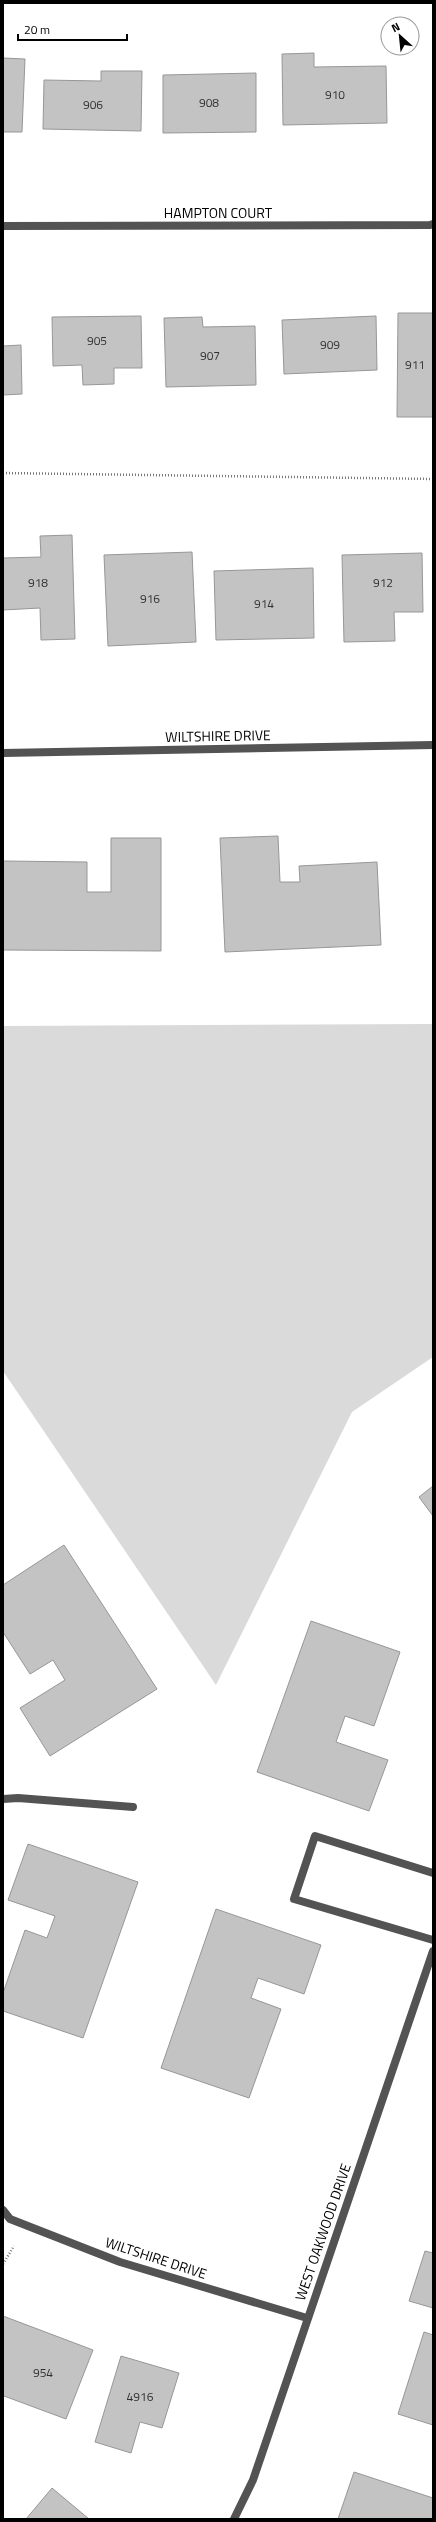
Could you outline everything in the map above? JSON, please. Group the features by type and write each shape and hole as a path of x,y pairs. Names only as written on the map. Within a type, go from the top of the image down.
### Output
{"street":[{"name":"HAMPTON COURT","path":"3,226 433,224"},
{"name":"WILTSHIRE DRIVE","path":"3,753 433,745"},
{"path":"3,1800 18,1798 133,1807"},
{"path":"433,1873 315,1836 294,1899 433,1940"},
{"name":"WEST OAKWOOD DRIVE","path":"234,2519 253,2480 433,1951"},
{"name":"WILTSHIRE DRIVE","path":"3,2210 10,2219 120,2262 308,2318"}],"path":[{"path":"3,473 433,479"}],"shaded area":[{"path":"433,1024 433,1357 352,1412 216,1685 3,1371 3,1026"}],"building":[{"path":"314,53 314,67 386,66 387,123 283,125 282,54"},
{"path":"3,58 25,59 22,132 3,132"},
{"path":"101,71 142,71 141,131 43,129 44,80 101,81"},
{"path":"256,73 256,132 163,133 163,75"},
{"path":"398,313 433,313 433,417 397,417"},
{"path":"141,316 142,368 114,368 114,384 83,385 82,365 53,366 52,317"},
{"path":"376,316 377,370 284,374 282,320"},
{"path":"202,317 203,327 255,326 256,385 166,387 164,318"},
{"path":"21,345 22,394 3,395 3,346"},
{"path":"72,535 75,639 41,640 40,608 3,610 3,558 41,557 40,536"},
{"path":"192,552 196,642 108,646 104,555"},
{"path":"422,553 423,612 394,612 395,641 344,642 342,555"},
{"path":"313,568 314,638 216,640 214,571"},
{"path":"278,836 280,882 300,882 299,866 377,862 381,945 225,952 220,838"},
{"path":"111,838 161,838 161,951 3,950 3,861 87,862 87,892 111,892"},
{"path":"433,1486 433,1516 419,1497"},
{"path":"64,1545 157,1689 50,1756 20,1708 65,1680 53,1660 30,1674 3,1632 3,1585"},
{"path":"311,1621 400,1652 374,1726 345,1716 336,1742 388,1760 369,1811 257,1772"},
{"path":"28,1844 138,1882 83,2038 3,2011 3,1993 25,1930 47,1938 55,1916 8,1900"},
{"path":"216,1909 321,1945 304,1994 258,1978 251,1998 281,2009 249,2098 161,2068"},
{"path":"425,2251 433,2253 433,2308 409,2301"},
{"path":"3,2316 93,2350 66,2419 4,2396 3,2399"},
{"path":"424,2332 433,2335 433,2425 398,2414"},
{"path":"121,2356 179,2373 162,2428 140,2422 131,2453 95,2442"},
{"path":"354,2472 433,2498 433,2519 338,2519"},
{"path":"52,2488 89,2519 26,2519"}]}
